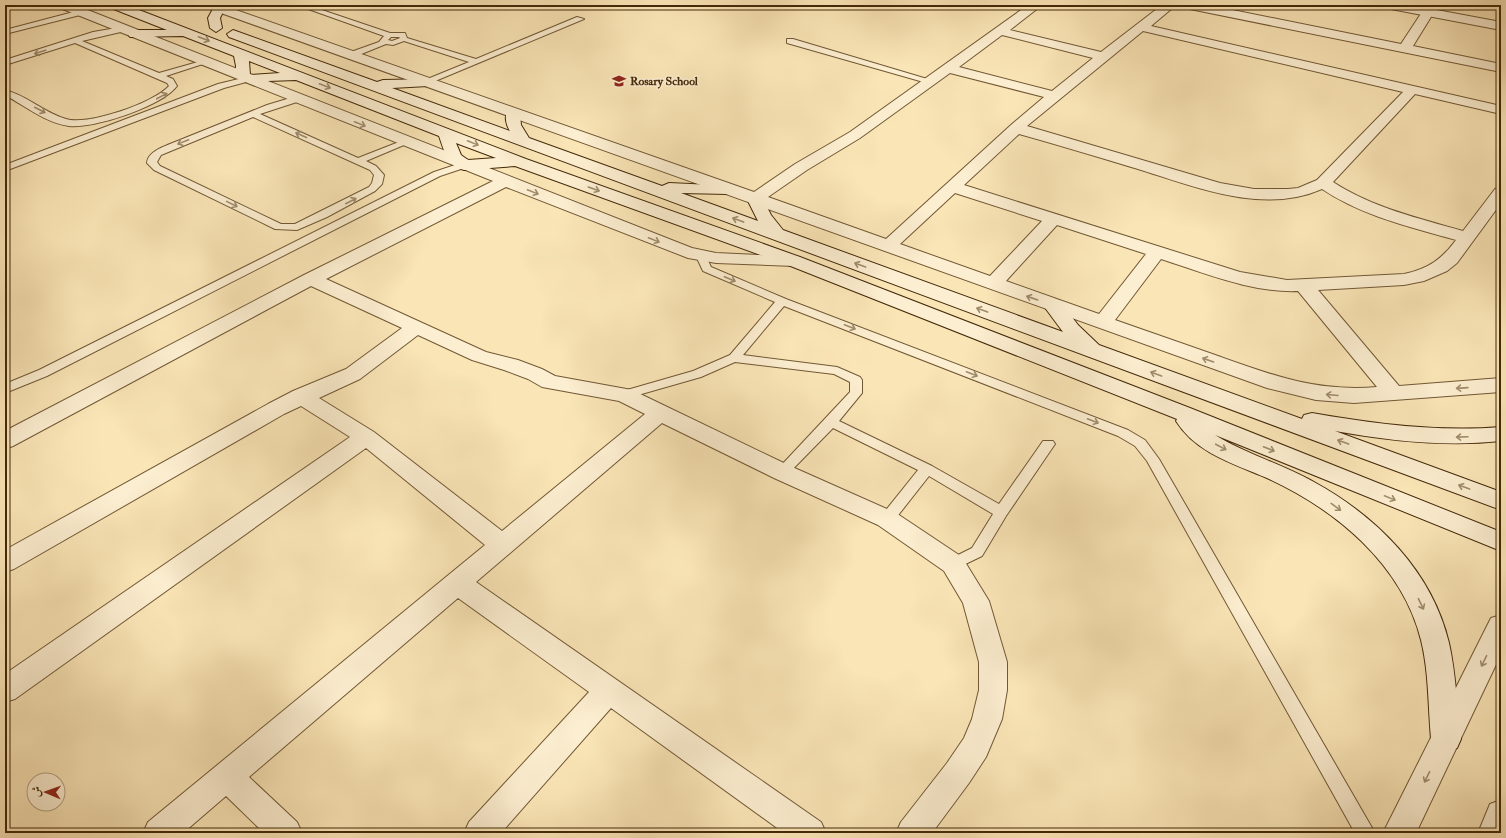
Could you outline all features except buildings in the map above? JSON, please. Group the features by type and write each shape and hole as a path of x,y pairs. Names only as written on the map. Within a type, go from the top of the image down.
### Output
{"street":[{"path":"64,5 297,99 688,253 701,256 794,261"},
{"path":"115,5 520,162 794,261 1182,413 1501,542"},
{"path":"154,5 1501,501"},
{"path":"755,199 801,167 855,135 1036,5"},
{"path":"888,246 954,187 1016,128 1103,56 1170,5"},
{"path":"1190,5 1259,14 1300,27 1406,48 1500,63"},
{"path":"1391,5 1501,26"},
{"path":"1416,5 1501,21"},
{"path":"216,28 214,18 219,6 351,55 1102,323 1295,389 1337,396 1501,385"},
{"path":"1406,48 1428,12"},
{"path":"1141,27 1501,110"},
{"path":"1290,37 1300,27"},
{"path":"128,31 186,32"},
{"path":"999,31 1103,56"},
{"path":"1272,57 1281,47"},
{"path":"240,53 243,66 242,75 247,79 302,77"},
{"path":"948,68 1055,96"},
{"path":"367,83 428,82"},
{"path":"1016,128 1236,192 1254,194 1288,194 1302,192 1323,183 1412,90"},
{"path":"513,113 514,124 524,142"},
{"path":"445,132 454,157 464,165 520,162"},
{"path":"5,441 311,279 505,181"},
{"path":"1323,183 1343,196 1370,208 1466,238"},
{"path":"643,186 690,190 728,189"},
{"path":"954,187 1252,281 1288,286 1384,282 1419,277 1444,266 1501,192"},
{"path":"755,199 763,216 776,234"},
{"path":"993,284 1054,218"},
{"path":"1102,323 1158,251"},
{"path":"311,279 479,356 511,365 535,374 549,382 624,395 782,472 887,520 953,564 976,601 993,662 993,690 987,719 975,747 958,773 912,833"},
{"path":"1304,286 1393,393"},
{"path":"1053,305 1071,329 1098,353"},
{"path":"5,562 301,396 328,386 353,374 416,327"},
{"path":"301,396 366,437 502,545"},
{"path":"1259,411 1388,433 1453,437 1501,434"},
{"path":"159,833 660,413"},
{"path":"1182,413 1188,423 1209,441 1296,482 1322,498 1347,516 1370,536 1391,558 1408,580 1422,604 1431,628 1437,653 1446,739"},
{"path":"5,690 366,437"},
{"path":"457,583 810,833"},
{"path":"1399,833 1501,626"},
{"path":"480,833 609,690"},
{"path":"227,776 286,833"},
{"path":"1494,833 1501,815"}],"lane":[{"path":"300,5 387,39"},
{"path":"5,32 81,12"},
{"path":"428,82 580,19"},
{"path":"5,63 76,41 128,31"},
{"path":"351,55 387,39 402,35 404,39 477,62"},
{"path":"5,92 64,122 83,123 102,118 166,94 172,88 172,83 159,76 76,41"},
{"path":"790,42 930,81"},
{"path":"159,76 205,62"},
{"path":"5,168 221,86 247,79"},
{"path":"253,114 374,168 379,175 377,184 372,189 303,225 290,228 279,227 154,165 152,160 158,153 219,127 253,114 297,99"},
{"path":"359,161 381,151 407,142"},
{"path":"5,388 43,373 437,174 464,165"},
{"path":"701,256 707,269 782,301 1123,433 1140,444 1152,459 1365,833"},
{"path":"624,395 697,374 734,358 782,301"},
{"path":"734,358 837,371 856,380 856,393 831,422 782,472"},
{"path":"831,422 927,469 1001,512"},
{"path":"953,564 977,552 1001,512 1048,444"},
{"path":"887,520 927,469"}],"place":[{"name":"Rosary School","path":"619,81"}]}
